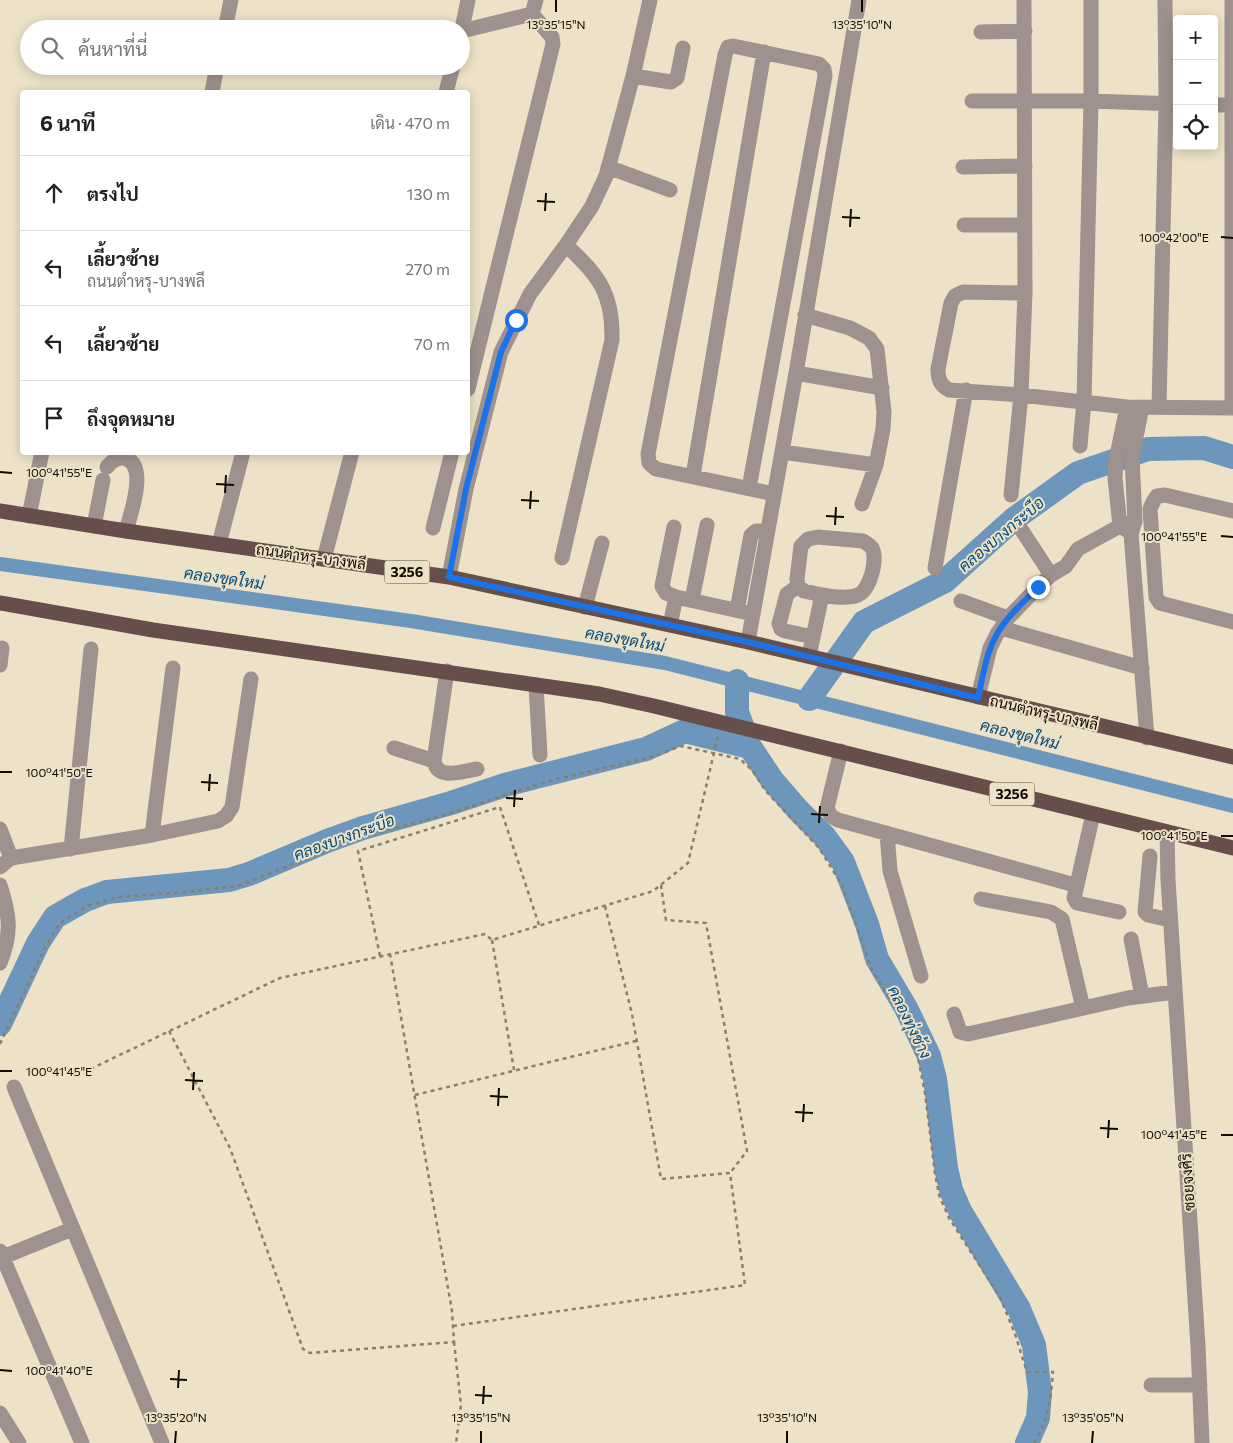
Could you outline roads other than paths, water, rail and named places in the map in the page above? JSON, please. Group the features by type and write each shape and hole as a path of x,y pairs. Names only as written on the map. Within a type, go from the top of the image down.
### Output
{"main road":[{"name":"ถนนตำหรุ-บางพลี","path":"0,511 449,577 810,656 978,698 1233,757"},
{"name":"3256","path":"0,603 153,630 599,694 791,739 1233,848"}],"street":[{"path":"227,20 231,0"},
{"path":"464,20 468,0"},
{"path":"449,577 466,489 501,352 530,294 592,206 608,167 634,76 650,0"},
{"path":"748,642 859,0"},
{"path":"1011,496 1022,395 1025,293 1024,0"},
{"path":"1080,446 1084,401 1091,100 1091,0"},
{"path":"1159,407 1171,104 1165,0"},
{"path":"1025,293 963,292 955,296 951,303 938,369 938,377 944,387 949,390 1022,395 1126,406 1233,408 1232,0"},
{"path":"470,29 534,7 552,37 554,44 470,381"},
{"path":"981,32 1025,31"},
{"path":"750,488 825,76 824,69 819,64 733,46 728,47 725,55 648,454 649,463 656,469 774,494"},
{"path":"634,76 672,82 677,78 683,48"},
{"path":"693,476 764,52"},
{"path":"212,90 215,75"},
{"path":"447,90 451,75"},
{"path":"972,101 1091,100 1171,104"},
{"path":"1218,105 1233,105"},
{"path":"963,167 1025,166"},
{"path":"608,167 670,190"},
{"path":"964,225 1025,225"},
{"path":"562,558 612,340 612,321 608,297 591,268 566,245"},
{"path":"805,315 850,328 869,338 877,349 884,412 883,429 876,465 862,504"},
{"path":"796,373 882,388"},
{"path":"935,568 966,390"},
{"path":"1126,406 1116,460 1115,478 1128,527"},
{"path":"1142,407 1132,457 1128,527 1147,738"},
{"path":"782,452 876,465"},
{"path":"29,516 41,455"},
{"path":"219,544 242,455"},
{"path":"324,559 351,455"},
{"path":"433,528 451,455"},
{"path":"94,526 105,474 111,462 122,458 130,461 137,471 138,481 126,531"},
{"path":"1233,512 1165,495 1157,496 1150,509 1156,596 1160,603 1233,622"},
{"path":"692,600 708,525"},
{"path":"1018,526 1052,575"},
{"path":"674,527 662,586 666,593 676,597 753,614"},
{"path":"978,698 990,648 1005,623 1052,575 1066,566 1078,548 1128,527"},
{"path":"737,610 751,535 754,531 768,530"},
{"path":"818,537 835,538 863,541 868,544 872,548 874,557 869,584 866,590 853,596 822,595 804,591 798,586 797,579 802,546 808,539 818,537"},
{"path":"585,607 602,543"},
{"path":"798,586 787,594 779,624 781,629 813,637"},
{"path":"810,656 822,595"},
{"path":"670,624 676,597"},
{"path":"961,600 1005,623 1142,668"},
{"path":"0,665 2,648"},
{"path":"71,848 91,649"},
{"path":"152,835 173,668"},
{"path":"447,671 434,761 435,768 441,773 448,774 477,769"},
{"path":"0,829 6,862 218,821 226,816 232,807 251,679"},
{"path":"536,685 540,755"},
{"path":"394,748 434,761"},
{"path":"841,752 827,808 830,816 838,820 1076,885"},
{"path":"1093,814 1074,898 1077,903 1119,912"},
{"name":"ซอยจงศิริ","path":"1166,832 1202,1443"},
{"path":"887,833 892,880 921,976"},
{"path":"1150,856 1145,912 1148,915 1170,920"},
{"path":"0,885 6,905 9,932 7,947 0,964"},
{"path":"981,899 1051,912 1062,919 1083,1008"},
{"path":"1131,938 1142,996"},
{"path":"954,1014 960,1032 968,1034 1142,996 1175,992"},
{"path":"14,1087 162,1443"},
{"path":"72,1229 2,1254 7,1287 82,1443"},
{"path":"1152,1385 1200,1385"},
{"path":"0,1413 19,1443"}],"waterway":[{"name":"คลองบางกระบือ","path":"809,699 864,622 945,581 1014,519 1078,473 1148,449 1204,448 1233,457"},
{"name":"คลองขุดใหม่","path":"0,564 411,621 665,663 1233,806"},
{"name":"คลองทุ่งช้าง","path":"737,681 737,712 750,747 772,780 825,837 843,862 867,924 877,959 906,1008 929,1056 935,1079 946,1168 951,1190 960,1211 1019,1309 1034,1345 1040,1392 1038,1418 1027,1443"},
{"name":"คลองบางกระบือ","path":"0,1024 38,943 55,917 85,900 107,892 229,880 249,874 363,828 451,803 505,785 646,749 685,731 750,747"}]}
